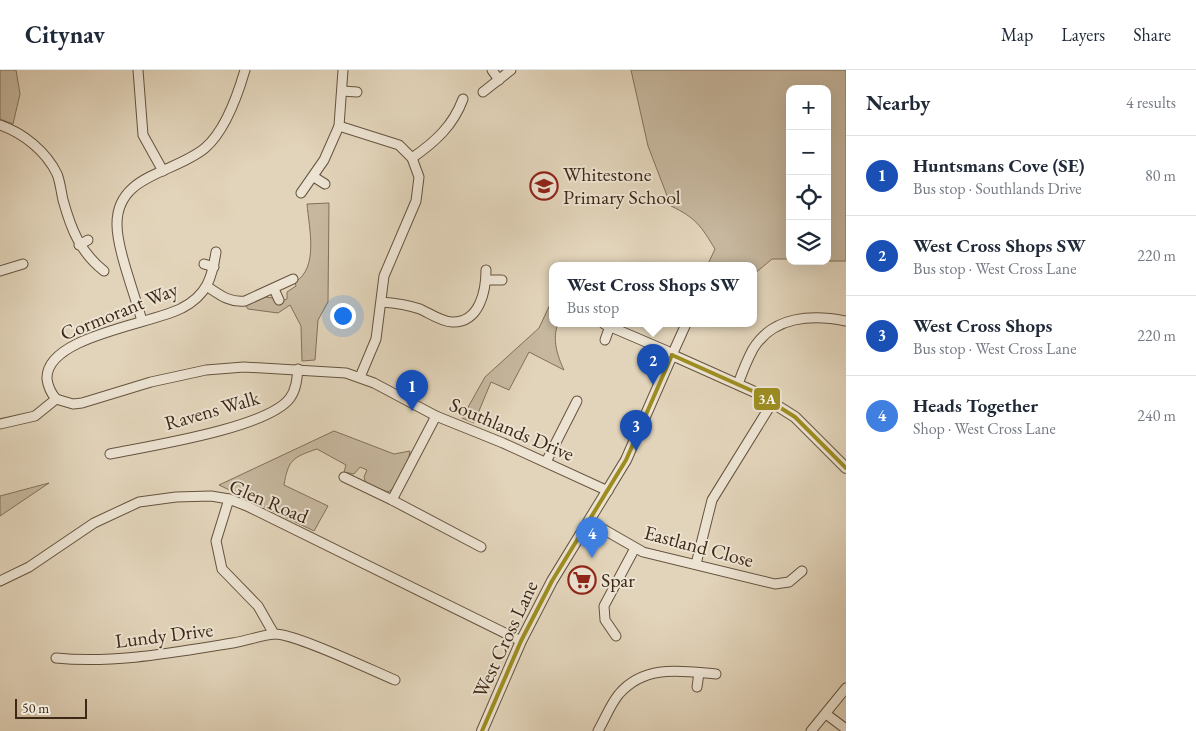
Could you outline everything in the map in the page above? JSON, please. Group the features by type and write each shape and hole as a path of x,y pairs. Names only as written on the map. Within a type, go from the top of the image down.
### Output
{"street":[{"path":"138,70 143,135 163,171"},
{"path":"142,321 117,233 118,209 125,195 134,185 196,155 207,146 231,109 245,70"},
{"path":"301,193 314,177 339,126 343,70"},
{"path":"492,70 499,80"},
{"path":"483,92 511,70"},
{"path":"342,91 357,92"},
{"path":"412,158 428,146 453,122 463,99"},
{"path":"0,125 29,141 50,162 58,175 66,209 79,245 104,271"},
{"path":"339,126 391,141 404,149 412,158 419,177 418,196 384,276 376,339 360,377"},
{"path":"314,177 324,184"},
{"path":"79,245 88,240"},
{"name":"Cormorant Way","path":"56,399 49,388 48,371 58,354 76,344 182,308 208,287 216,252"},
{"path":"0,271 23,264"},
{"path":"204,264 214,267"},
{"path":"382,302 417,308 453,322 466,317 479,306 485,293 486,270"},
{"name":"Cormorant Way","path":"208,287 228,300 237,302 245,301 293,279"},
{"path":"486,280 502,280"},
{"path":"274,289 279,300"},
{"path":"738,384 754,348 777,326 800,318 846,321"},
{"path":"605,340 607,327"},
{"path":"612,327 667,350 672,355 738,384 772,402 795,417 846,468"},
{"name":"West Cross Lane","path":"482,731 521,641 556,574 608,491 645,420 685,327"},
{"name":"Southlands Drive","path":"56,399 73,404 82,403 151,382 206,370 244,367 331,370 360,377 436,416 546,462 608,491"},
{"name":"Ravens Walk","path":"110,454 260,419 289,400 296,384 298,369"},
{"path":"0,424 35,416 56,399"},
{"path":"546,462 577,402"},
{"path":"696,564 712,500 772,402"},
{"path":"392,500 436,416"},
{"path":"344,477 392,500 481,548"},
{"name":"Glen Road","path":"0,581 29,567 94,523 139,502 211,496 229,499 521,641"},
{"path":"229,499 216,541 222,569 258,606 274,634 300,641 395,680"},
{"name":"Eastland Close","path":"589,521 635,548 775,584 789,582 802,571"},
{"path":"616,636 605,620 604,606 635,548"},
{"name":"Lundy Drive","path":"56,658 112,659 210,647 254,640 274,634"},
{"path":"598,731 618,695 647,674 671,670 716,674"},
{"path":"697,688 699,672"},
{"path":"811,731 846,688"},
{"path":"826,714 846,729"}],"shaded area":[{"path":"0,70 16,70 20,94 13,124 0,119"},
{"path":"631,70 846,70 846,261 831,261 831,85 786,85 786,259 772,259 757,272 757,262 709,262 715,249 706,234 692,219 671,206 648,146"},
{"path":"329,203 328,302 318,320 315,360 302,361 301,326 290,305 278,313 248,309 245,305 265,297 273,298 276,303 287,299 287,292 296,286 295,282 302,276 310,257 311,247 307,204"},
{"path":"549,307 549,327 557,327 555,335 556,347 564,370 529,352 509,390 491,382 474,423 462,418 485,377 539,328"},
{"path":"334,431 394,454 410,451 406,468 397,485 388,492 366,484 364,477 367,470 360,467 354,474 344,472 346,465 317,449 302,454 293,461 287,470 284,485 328,506 314,531 219,485"},
{"path":"49,483 0,516 0,496"}],"transit line":[{"name":"3A","path":"672,355 757,393 795,417 846,468"},
{"name":"3A","path":"482,731 521,641 552,581 626,460 672,355"}],"place":[{"name":"Whitestone Primary School","path":"544,186"},
{"name":"West Cross Shops SW","path":"653,385"},
{"name":"Huntsmans Cove (SE)","path":"412,411"},
{"name":"West Cross Shops","path":"636,451"},
{"name":"Heads Together","path":"592,558"},
{"name":"Spar","path":"582,580"}]}
